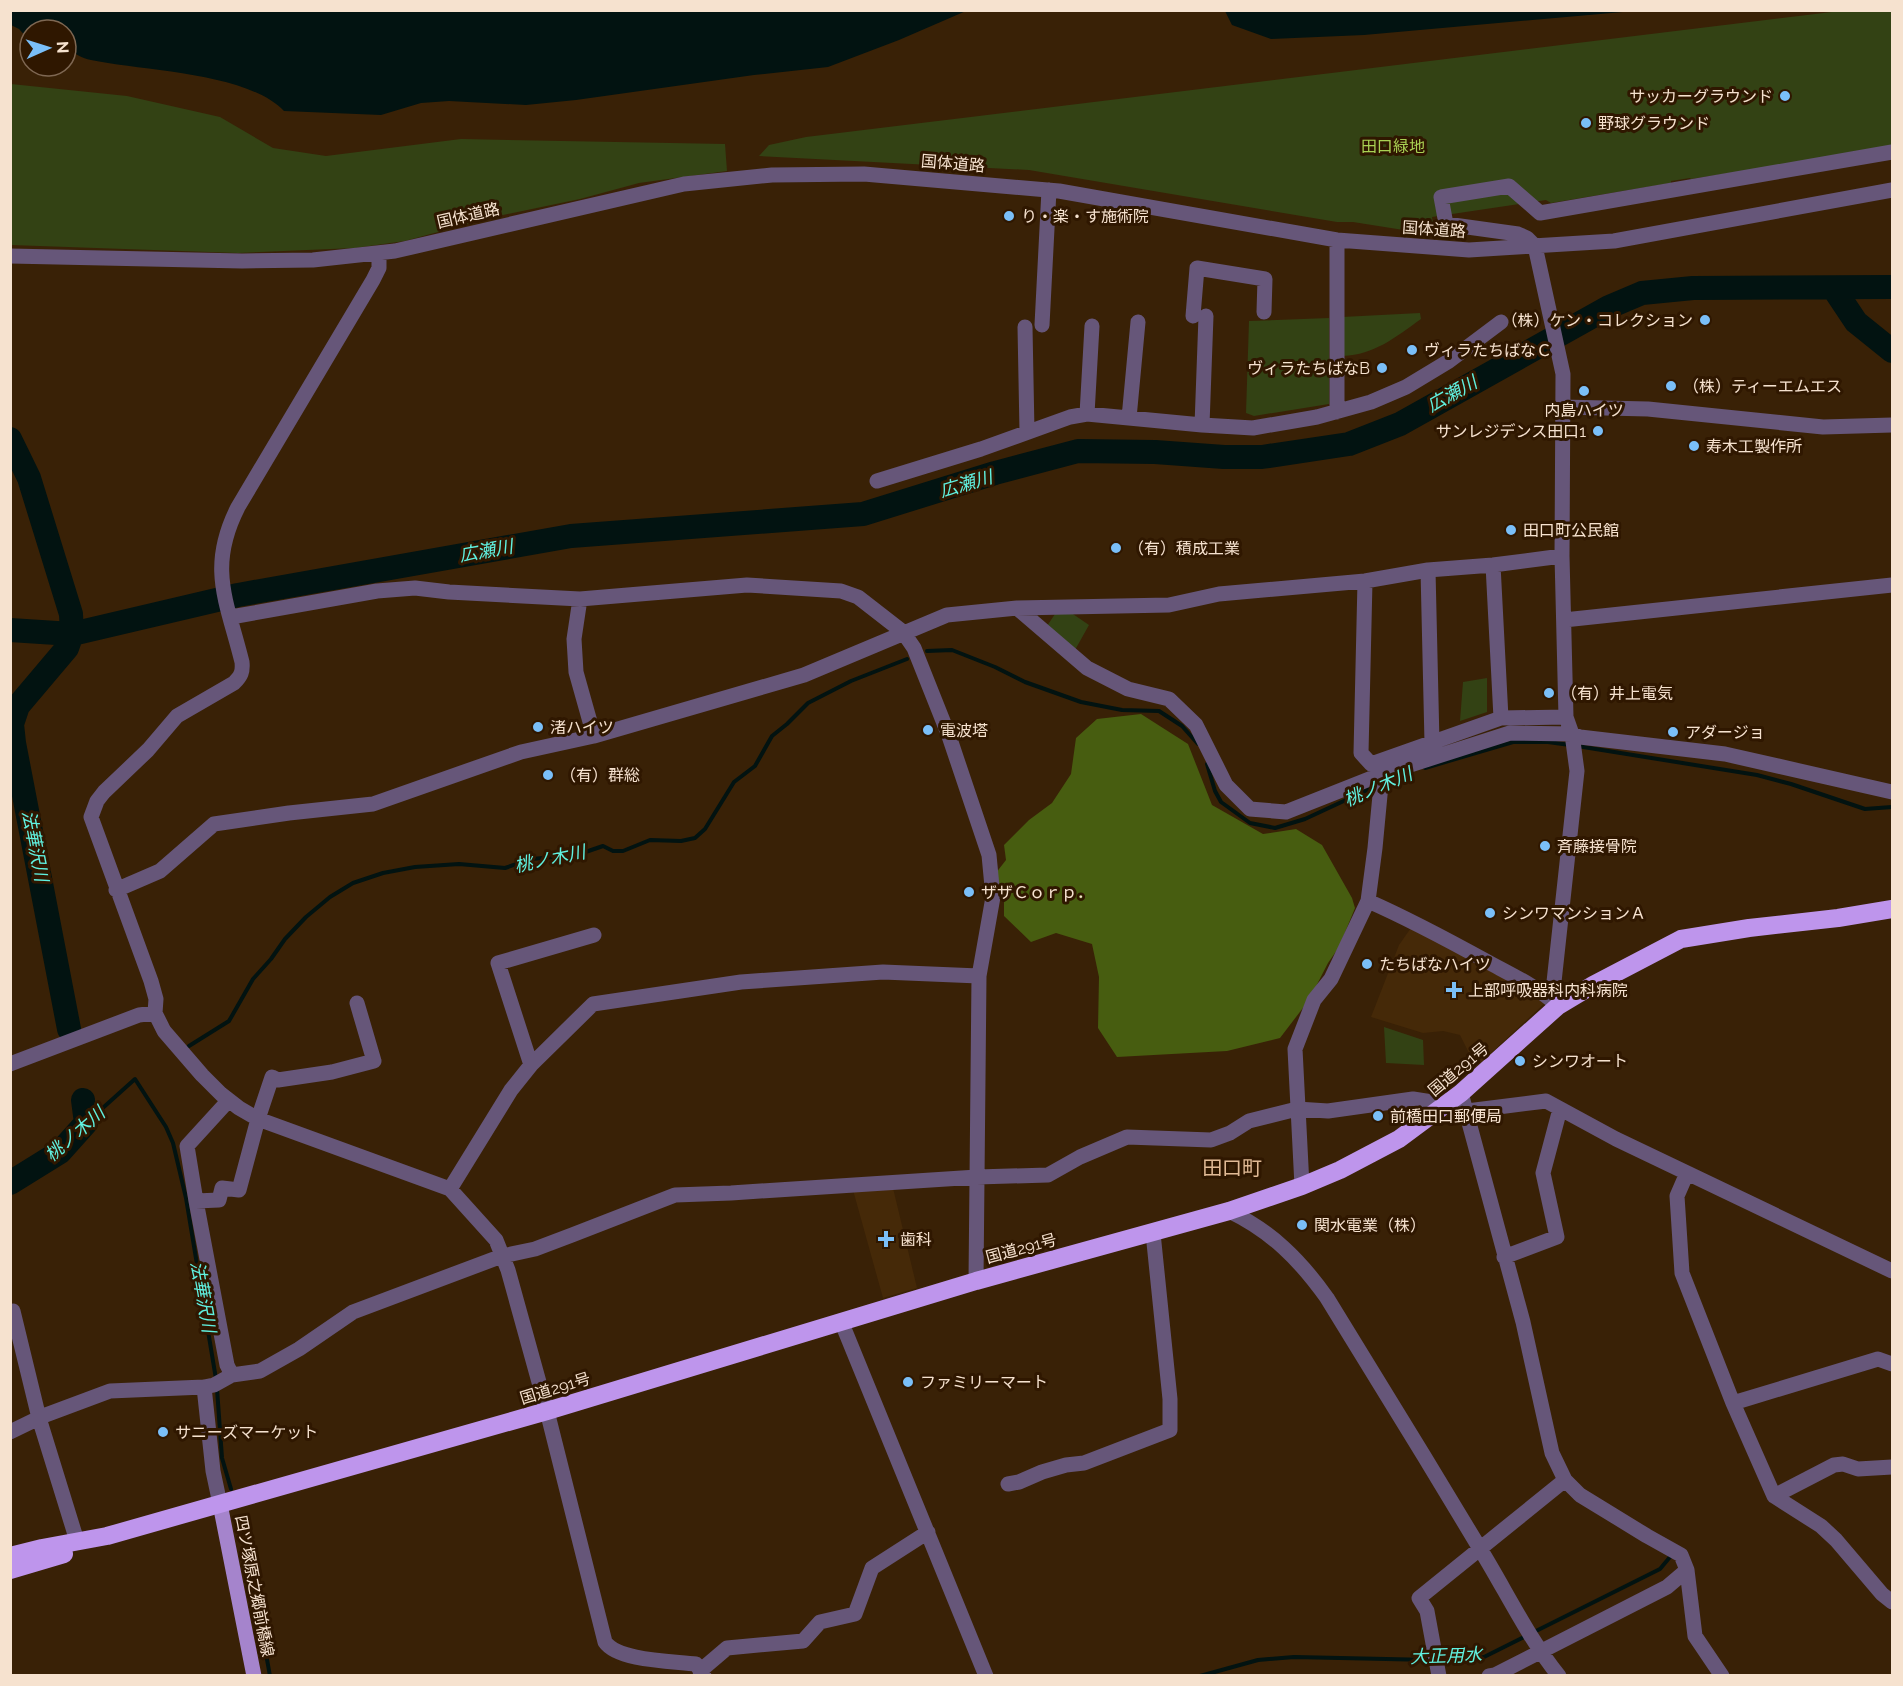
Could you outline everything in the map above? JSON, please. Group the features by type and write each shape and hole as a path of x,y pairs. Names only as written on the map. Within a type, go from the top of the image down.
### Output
{"highway":[{"name":"国道291号","path":"10,1570 69,1552 108,1536 547,1411 976,1281 1229,1211 1302,1186 1340,1170 1399,1139 1461,1093 1558,1006 1681,939 1893,909"},
{"name":"国道291号","path":"10,1556 108,1536"}],"main road":[{"name":"四ツ塚原之郷前橋線","path":"220,1504 254,1676"}],"street":[{"path":"1558,1006 1553,991 1577,771 1572,734 1566,717 1562,556 1563,374 1535,246 1527,238 1518,234 1446,224 1442,196 1509,186 1540,213 1893,152"},
{"name":"国体道路","path":"10,256 280,261 379,253 684,184 772,175 864,174 1049,190 1338,240 1469,250 1614,241 1893,190"},
{"path":"1042,325 1049,190"},
{"path":"1337,412 1338,240"},
{"path":"379,253 379,268 373,280 259,470 229,526 222,553 221,579 242,662 243,670 240,676 234,683 177,716 143,755 104,792 93,809 91,817 151,981 156,999 155,1013 173,1044 229,1100 258,1119 450,1189 496,1240 508,1270 547,1411 605,1642 610,1648 625,1655 696,1664 702,1673 727,1648 803,1641 820,1622 855,1614 872,1568 928,1532"},
{"path":"1202,425 1197,268 1265,279 1264,312"},
{"path":"1128,418 1138,322"},
{"path":"877,481 981,449 1070,417 1087,414 1253,428 1337,412 1371,402 1406,387 1449,361 1501,322"},
{"path":"1087,414 1092,326"},
{"path":"1025,327 1027,432"},
{"path":"1562,407 1648,409 1824,427 1893,425"},
{"path":"116,890 160,872 214,824 373,804 521,752 594,736 804,675 947,615 1017,608 1169,605 1219,594 1365,581 1428,570 1562,556"},
{"path":"1493,565 1501,718"},
{"path":"1428,570 1432,743"},
{"path":"1365,581 1361,753 1371,764 1501,718 1566,717"},
{"path":"230,614 415,588 579,599 747,585 841,591 858,597 903,632 914,648 949,736 989,855 993,897 979,976 976,1281"},
{"path":"1564,620 1893,585"},
{"path":"579,599 574,639 576,672 594,736"},
{"path":"1017,608 1087,668 1128,689 1169,699 1196,725 1226,785 1250,808 1287,812 1382,774 1510,733 1572,734 1580,737 1725,754 1893,792"},
{"path":"1302,1186 1295,1049 1314,1000 1331,979 1368,901 1376,848 1382,774"},
{"path":"1368,901 1415,922 1510,974 1547,996 1558,1006"},
{"path":"531,1065 498,963 594,934"},
{"path":"450,1189 511,1090 531,1065 593,1004 741,982 883,972 979,976"},
{"path":"195,1201 219,1200 222,1188 239,1190 272,1077 278,1080 332,1072 374,1061 357,1003"},
{"path":"10,1064 140,1014 155,1013"},
{"path":"1461,1093 1523,1322 1552,1453 1564,1480 1580,1495 1681,1555 1687,1570 1695,1636 1722,1676"},
{"path":"12,1435 39,1418 110,1391 204,1387 214,1385 232,1375 260,1371 299,1349 352,1312 502,1256 535,1249 675,1195 977,1177 1048,1175 1080,1157 1127,1137 1211,1140 1230,1133 1249,1121 1297,1109 1328,1111 1413,1098 1432,1102 1441,1109"},
{"path":"229,1100 187,1146 195,1201 227,1365 232,1375"},
{"path":"1467,1111 1546,1101 1616,1139 1893,1271"},
{"path":"1504,1257 1557,1237 1543,1173 1560,1108"},
{"path":"1687,1173 1677,1196 1682,1273 1733,1403 1774,1496 1821,1526 1836,1540 1882,1594 1893,1602"},
{"path":"1229,1211 1249,1221 1274,1239 1307,1269 1481,1549 1539,1648 1559,1676"},
{"path":"1008,1484 1066,1465 1084,1463 1170,1430 1170,1399 1153,1233"},
{"path":"13,1311 39,1418 77,1541"},
{"path":"841,1321 986,1676"},
{"path":"1733,1403 1878,1359 1893,1364"},
{"path":"204,1387 213,1471 220,1504"},
{"path":"1774,1496 1834,1465 1843,1464 1858,1468 1893,1467"},
{"path":"1437,1666 1427,1611 1419,1598 1564,1480"},
{"path":"1489,1676 1495,1675 1539,1648 1667,1587 1687,1570"}],"shaded area":[{"path":"11,10 966,10 899,40 828,67 526,105 449,101 421,103 381,115 284,111 267,98 245,88 220,81 88,59 78,55 78,18 18,18 18,28 11,25"},
{"path":"1225,11 1634,11 1364,35 1271,39 1232,25"},
{"name":"上部呼吸器科内科病院","path":"1413,925 1546,1002 1476,1067 1460,1035 1443,1031 1423,1033 1371,1017 1399,945"},
{"name":"歯科","path":"893,1188 917,1288 883,1298 853,1190"}],"green space":[{"name":"田口緑地","path":"1840,11 1892,11 1892,148 1671,181 1671,183 1551,203 1546,200 1432,217 1435,235 1353,222 1337,222 1029,170 759,156 769,145 806,137"},
{"path":"11,84 127,96 220,117 273,148 326,156 461,139 725,144 727,171 639,183 580,199 489,218 405,241 355,248 238,253 11,245"},
{"path":"1420,313 1421,319 1384,344 1365,352 1343,356 1342,317"},
{"path":"1329,318 1329,404 1254,416 1246,413 1249,321"},
{"path":"1057,611 1070,612 1089,625 1075,650 1047,626"},
{"path":"1487,678 1487,712 1460,721 1463,682"},
{"path":"1141,714 1188,744 1212,805 1263,834 1296,829 1322,845 1352,898 1355,908 1339,947 1309,1000 1280,1038 1227,1051 1117,1057 1098,1028 1099,977 1092,944 1056,933 1031,942 1004,916 1004,898 992,878 1006,860 1004,845 1029,820 1052,803 1071,774 1076,738 1097,719"},
{"path":"1384,1027 1423,1040 1424,1065 1386,1063"}],"waterway":[{"name":"広瀬川","path":"10,630 72,634 238,595 571,536 863,514 995,473 1078,451 1262,457 1349,444 1400,424 1609,307 1642,293 1693,288 1892,287"},
{"path":"1834,289 1856,322 1892,351"},
{"name":"法華沢川","path":"10,439 29,478 71,614 72,634 67,648 18,706 12,724 69,1029"},
{"name":"桃ノ木川","path":"927,651 952,650 1025,682 1081,702 1122,710 1159,711 1182,726 1198,744"},
{"name":"桃ノ木川","path":"189,1046 229,1021 253,979 285,939 330,897 353,883 383,873 415,867 459,864 505,868 531,859 568,858 603,846 613,851 623,851 650,840 681,841 695,838 705,829 734,782 755,766 772,736 808,703 851,681 907,659"},
{"name":"桃ノ木川","path":"1425,768 1513,742 1548,742 1570,745"},
{"name":"桃ノ木川","path":"1577,746 1757,775 1865,809 1892,807"},
{"name":"桃ノ木川","path":"1207,764 1215,791 1221,802 1250,823 1275,828 1305,819 1376,786"},
{"name":"法華沢川","path":"86,1123 135,1079 166,1127 173,1143 186,1198 216,1379"},
{"name":"桃ノ木川","path":"10,1183 60,1152 86,1123 83,1100"},
{"name":"法華沢川","path":"217,1389 222,1458 231,1489"},
{"name":"法華沢川","path":"241,1516 270,1676"},
{"name":"大正用水","path":"1532,1633 1660,1569 1670,1557"},
{"name":"大正用水","path":"1439,1660 1471,1660 1484,1657 1526,1636"},
{"name":"大正用水","path":"1200,1676 1258,1660 1294,1657 1432,1660"}],"place":[{"name":"サッカーグラウンド","path":"1785,96"},
{"name":"野球グラウンド","path":"1586,123"},
{"name":"り・楽・す施術院","path":"1009,216"},
{"name":"（株）ケン・コレクション","path":"1705,320"},
{"name":"ヴィラたちばなＣ","path":"1412,350"},
{"name":"ヴィラたちばなB","path":"1382,368"},
{"name":"（株）ティーエムエス","path":"1671,386"},
{"name":"内島ハイツ","path":"1584,391"},
{"name":"サンレジデンス田口1","path":"1598,431"},
{"name":"寿木工製作所","path":"1694,446"},
{"name":"田口町公民館","path":"1511,530"},
{"name":"（有）積成工業","path":"1116,548"},
{"name":"（有）井上電気","path":"1549,693"},
{"name":"渚ハイツ","path":"538,727"},
{"name":"電波塔","path":"928,730"},
{"name":"アダージョ","path":"1673,732"},
{"name":"（有）群総","path":"548,775"},
{"name":"斉藤接骨院","path":"1545,846"},
{"name":"ザザＣｏｒｐ．","path":"969,892"},
{"name":"シンワマンションＡ","path":"1490,913"},
{"name":"たちばなハイツ","path":"1367,964"},
{"name":"上部呼吸器科内科病院","path":"1454,990"},
{"name":"シンワオート","path":"1520,1061"},
{"name":"前橋田口郵便局","path":"1378,1116"},
{"name":"関水電業（株）","path":"1302,1225"},
{"name":"歯科","path":"886,1239"},
{"name":"ファミリーマート","path":"908,1382"},
{"name":"サニーズマーケット","path":"163,1432"}],"district":[{"name":"田口町","path":"1232,1168"}]}
